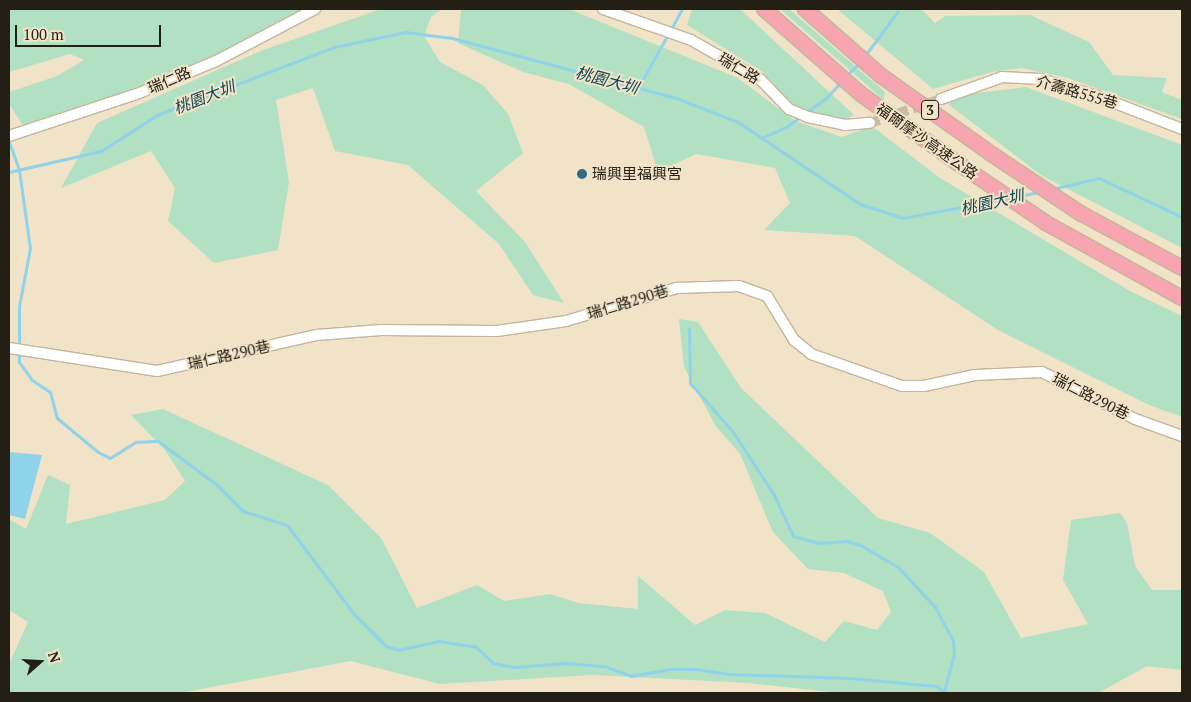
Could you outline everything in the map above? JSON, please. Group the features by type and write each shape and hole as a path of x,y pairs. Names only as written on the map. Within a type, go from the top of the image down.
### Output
{"highway":[{"name":"福爾摩沙高速公路","path":"764,9 843,79 959,164 1046,222 1182,298"},
{"name":"福爾摩沙高速公路","path":"805,9 862,59 993,155 1080,213 1182,268"}],"street":[{"name":"瑞仁路","path":"12,135 91,112 216,61 315,9"},
{"name":"瑞仁路","path":"603,9 691,40 760,79 789,109 808,117 845,125 870,123"},
{"name":"介壽路555巷","path":"941,99 1002,77 1041,79 1097,96 1182,129"},
{"name":"瑞仁路290巷","path":"13,349 157,371 317,335 390,329 497,331 566,321 677,288 739,286 767,296 794,340 811,354 902,386 924,386 975,375 1042,372 1135,419 1182,436"}],"green space":[{"path":"9,9 302,9 182,72 24,127 9,104 9,92 57,76 84,60 70,54 9,72"},
{"path":"381,9 442,9 431,17 424,36 440,62 483,85 508,114 523,153 476,191 525,242 564,303 533,295 499,244 408,165 335,151 313,88 276,100 289,182 278,250 214,263 168,221 175,188 151,151 61,188 97,123 263,50"},
{"path":"461,9 569,9 738,78 795,121 842,137 870,127 877,130 940,178 1130,291 1182,316 1182,417 1149,405 998,330 855,236 764,230 790,203 775,168 696,154 658,172 644,127 569,84 523,72 458,43"},
{"path":"692,9 740,9 854,115 843,121 796,108 763,72 687,25"},
{"path":"780,9 789,9 885,92 884,100"},
{"path":"837,9 921,9 935,23 945,16 1030,15 1089,42 1113,75 1167,78 1162,92 1182,100 1182,119 1068,78 1021,68 991,72 933,89"},
{"path":"1026,87 1182,145 1182,248 1041,175 948,104 970,94"},
{"path":"679,319 698,322 741,388 878,518 930,533 984,572 1021,638 1088,624 1063,580 1071,520 1120,513 1127,523 1135,566 1152,590 1182,590 1182,670 1147,666 1098,693 840,693 749,683 592,675 440,684 351,661 180,693 9,693 9,664 28,622 9,610 9,519 26,529 48,475 70,485 66,524 165,500 185,481 165,450 131,415 163,409 328,485 381,538 417,608 477,585 504,601 550,594 579,603 638,609 638,576 695,625 725,610 765,613 825,642 844,621 877,630 891,612 883,591 844,573 808,569 773,532 740,454 715,425 684,367"}],"water":[{"path":"9,452 42,455 25,519 9,515"}],"waterway":[{"path":"638,88 682,9"},
{"path":"864,57 898,11"},
{"name":"桃園大圳","path":"9,172 101,151 157,115 334,47 405,32 452,38 676,98 738,122 860,204 903,218 1004,199"},
{"path":"847,75 860,62"},
{"path":"761,138 786,127 826,98 841,82"},
{"path":"9,142 19,170 30,248 19,306 19,362 32,380 50,392 57,418 98,452 110,458 136,442 158,441 216,484 243,511 287,525 354,614 386,646 398,650 439,641 476,647 493,663 514,667 566,663 604,666 631,676 670,669 695,669 729,674 850,678 936,686 945,693"},
{"name":"桃園大圳","path":"1052,189 1099,178 1182,217"},
{"name":"桃園大圳","path":"1015,197 1038,192"},
{"path":"689,329 690,383 733,432 774,495 793,536 819,543 847,541 862,546 898,567 935,607 953,641 954,654 944,692"}],"tunnel":[{"path":"870,123 941,99"}],"place":[{"name":"瑞興里福興宮","path":"582,174"}]}
